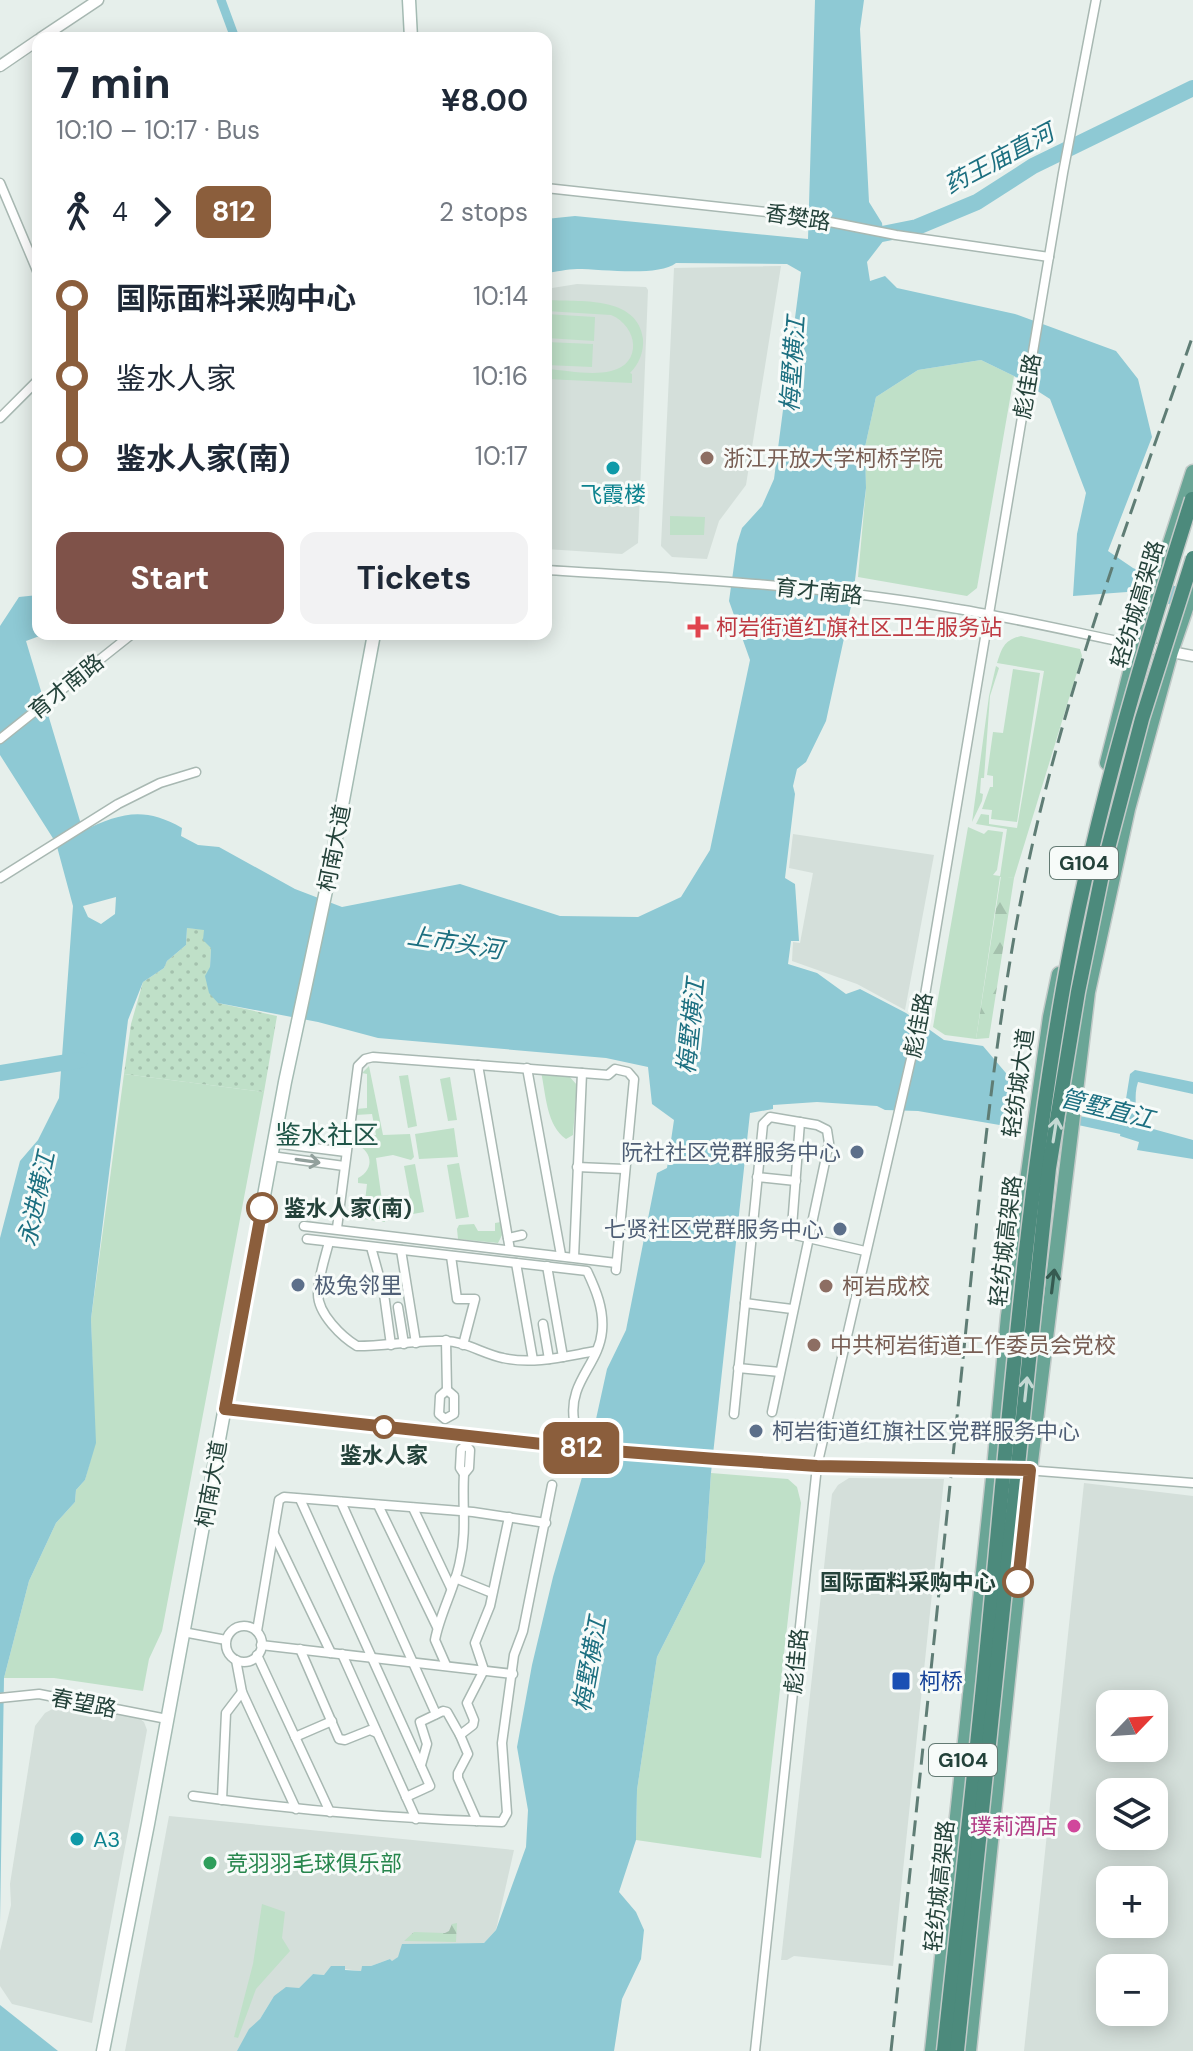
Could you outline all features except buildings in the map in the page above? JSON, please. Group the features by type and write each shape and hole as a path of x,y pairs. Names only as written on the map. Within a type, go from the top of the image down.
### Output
{"highway":[{"name":"轻纺城高架路","path":"944,2051 992,1600 1021,1285 1063,988 1083,887 1112,774 1192,499"},
{"name":"轻纺城高架路","path":"957,2051 1049,1168 1078,992 1105,860 1142,719 1193,558"}],"main road":[{"path":"409,0 411,32"},
{"name":"轻纺城大道","path":"932,2051 1008,1316 1050,1017 1079,882 1137,645 1193,472"},
{"name":"G104","path":"969,2051 1030,1470 1088,992 1128,809 1171,652 1193,588"},
{"name":"柯南大道","path":"103,2051 272,1149 327,886 373,640"}],"street":[{"path":"50,32 98,0"},
{"name":"彪佳路","path":"755,2051 817,1466 923,1007 1065,160 1096,0"},
{"path":"0,66 32,44"},
{"path":"0,183 32,259"},
{"name":"香樊路","path":"552,189 794,215 896,235 1049,257"},
{"path":"0,418 32,386"},
{"name":"育才南路","path":"552,570 717,580 871,596 989,614 1137,645"},
{"name":"育才南路","path":"0,739 124,640"},
{"path":"1137,645 1193,656"},
{"path":"0,878 118,804 160,783 196,772"},
{"path":"304,1226 561,1255 616,1266 634,1079 628,1072 615,1069 608,1075 373,1057 365,1059 358,1066 337,1228"},
{"path":"478,1065 510,1250"},
{"path":"527,1068 561,1255"},
{"path":"574,1257 582,1073"},
{"path":"734,1414 763,1124 770,1117 827,1130 829,1143 772,1412"},
{"path":"800,1122 792,1227 795,1235 865,1251"},
{"path":"272,1149 346,1152"},
{"path":"272,1149 344,1166"},
{"path":"577,1167 624,1169"},
{"path":"757,1177 796,1181"},
{"path":"508,1238 522,1235"},
{"path":"307,1239 587,1271 599,1294 602,1332 596,1351 574,1392 574,1420"},
{"path":"329,1242 318,1294 327,1316 348,1341 357,1346 446,1340 483,1349 501,1358 533,1360 596,1351"},
{"path":"371,1247 384,1294 391,1345"},
{"path":"401,1250 416,1343"},
{"path":"451,1256 457,1299 475,1299 463,1345"},
{"path":"516,1263 533,1360"},
{"path":"547,1266 563,1357"},
{"path":"745,1303 792,1309"},
{"path":"398,1307 404,1344"},
{"path":"543,1324 549,1359"},
{"path":"445,1419 454,1414 454,1396 447,1390 446,1340"},
{"path":"738,1368 780,1372"},
{"path":"445,1419 439,1414 439,1403 440,1396 447,1390"},
{"path":"225,1409 444,1433 466,1441 817,1466 1030,1470 1193,1483"},
{"path":"444,1433 445,1419"},
{"path":"446,1665 435,1640 460,1563 466,1518 462,1508 464,1474 460,1468 461,1449 466,1441"},
{"path":"193,1796 330,1812 502,1822 507,1813 502,1743 514,1655 523,1631 552,1485"},
{"path":"236,1660 247,1661 257,1655 261,1645 257,1631 279,1500 284,1497 546,1523"},
{"path":"300,1499 430,1786 406,1797"},
{"path":"341,1502 436,1714"},
{"path":"378,1505 437,1627"},
{"path":"413,1508 451,1588"},
{"path":"460,1735 473,1725 467,1703 484,1670 475,1643 492,1593 509,1517"},
{"path":"273,1533 331,1653"},
{"path":"455,1578 492,1593"},
{"path":"257,1631 241,1626 231,1631 226,1640 228,1652 236,1660 242,1692 296,1809"},
{"path":"183,1632 226,1640"},
{"path":"261,1645 513,1674"},
{"path":"300,1649 339,1739 345,1740 370,1730 378,1734"},
{"path":"342,1654 416,1819"},
{"path":"257,1655 330,1812"},
{"path":"222,1800 226,1713 242,1692"},
{"name":"春望路","path":"0,1698 39,1694 167,1719"},
{"path":"421,1765 427,1744 420,1722 447,1712 468,1754 458,1778 477,1821"},
{"path":"295,1737 332,1721"}],"shaded area":[{"path":"781,266 746,485 719,521 707,559 672,557 661,546 674,268"},
{"path":"577,284 646,287 648,290 638,543 622,554 552,549 552,288"},
{"path":"793,834 934,855 905,1010 857,984 792,961 793,942 800,943 813,873 789,868"},
{"path":"849,1478 944,1479 893,1966 794,1956 781,1960 832,1494 838,1485"},
{"path":"1084,1483 1193,1496 1193,2051 1024,2051"},
{"path":"60,1705 136,1716 144,1722 147,1730 92,2023 12,2004 0,1986 0,1951 11,1905 10,1884 35,1726 45,1713"},
{"path":"169,1816 514,1850 496,1930 484,1943 403,1944 399,1957 392,1961 362,1966 361,1971 344,1969 324,1975 313,1974 299,1988 274,1996 260,2019 250,2051 125,2051"}],"green space":[{"path":"552,300 605,304 630,315 639,325 643,339 640,358 630,373 632,383 552,379 552,370 595,373 611,371 628,361 632,353 631,336 627,327 611,315 552,311"},
{"path":"552,314 595,317 594,341 552,338"},
{"path":"552,342 593,344 592,367 552,365"},
{"path":"981,360 1014,376 977,588 967,596 858,577 866,488 865,447 876,397 918,370"},
{"path":"670,516 705,517 704,535 670,535"},
{"path":"1021,636 1080,649 1082,656 1014,878 1000,877 976,1039 945,1035 933,1027 968,827 984,834 988,830 1003,832 997,870 993,875 1000,876 1007,829 976,824 981,814 989,815 989,824 1017,828 1044,671 997,663 1004,645"},
{"path":"996,666 999,668 990,696 984,778 981,778 982,801 972,822 989,696"},
{"path":"1013,669 1040,673 1017,822 991,819 992,810 982,809 990,787 993,787 993,776 987,775 993,732 1003,733"},
{"path":"1001,876 1014,878 989,1038 976,1039"},
{"path":"187,928 204,929 211,948 210,967 218,1003 277,1016 264,1092 124,1074 131,1024 143,982 164,968 167,961 186,945"},
{"path":"369,1066 383,1135 410,1134 414,1157 411,1160 393,1155 376,1158 385,1222 363,1219 367,1184 358,1183 358,1178 367,1170 369,1159 364,1150 353,1143 354,1136 376,1135 372,1114 356,1115 356,1109 367,1108 367,1074 362,1073"},
{"path":"541,1072 568,1075 577,1085 573,1135 566,1139 554,1126"},
{"path":"124,1074 264,1092 162,1631 149,1659 143,1691 54,1678 4,1678 29,1581 56,1523 75,1502 76,1490 85,1480 95,1443 91,1319"},
{"path":"408,1075 417,1126 408,1128 399,1076"},
{"path":"450,1077 457,1120 448,1121 440,1079"},
{"path":"454,1128 458,1157 419,1159 415,1134"},
{"path":"459,1163 469,1217 456,1219 447,1165"},
{"path":"415,1164 424,1212 413,1214 404,1166"},
{"path":"501,1222 504,1231 498,1243 458,1239 459,1225 474,1224 478,1231 495,1231 495,1223"},
{"path":"711,1473 788,1479 797,1487 801,1503 761,1858 636,1840 637,1790 657,1657 705,1562"},
{"path":"262,1904 285,1912 282,1938 290,1951 256,1989 238,2038 234,2037 253,1964"},
{"path":"457,1923 456,1942 404,1941 414,1932 445,1933 452,1924"}],"water":[{"path":"815,0 864,0 860,29 869,202 882,223 884,240 867,262 870,281 885,276 897,288 1015,314 1116,351 1138,379 1152,437 1108,551 1133,568 1193,594 1193,611 1127,592 1073,596 1077,534 1086,493 1050,399 981,360 918,370 876,397 865,447 866,488 853,597 826,721 806,762 797,769 793,786 795,794 785,878 795,884 799,941 791,941 788,964 817,973 846,994 860,989 906,1013 944,1040 983,1046 1023,1093 1017,1128 918,1111 817,1102 773,1105 773,1109 750,1113 711,1473 705,1562 657,1657 637,1790 636,1840 619,1892 636,1912 644,1930 641,1959 622,1999 614,2051 237,2051 274,1996 286,1987 299,1988 313,1974 324,1975 331,1966 361,1971 362,1966 392,1961 398,1957 402,1944 484,1943 496,1930 526,1847 528,1810 517,1747 532,1665 553,1577 587,1460 607,1369 626,1330 657,1173 667,1168 674,1120 652,1104 648,1067 606,1058 378,1038 318,1022 218,1003 209,993 205,976 210,967 211,948 203,940 204,930 187,928 186,945 167,961 164,968 143,982 128,1020 91,1319 96,1443 85,1480 76,1490 75,1502 56,1523 29,1581 4,1678 0,1922 0,1238 20,1161 38,1140 59,1098 73,906 56,843 0,755 0,626 19,597 32,596 32,639 26,641 83,831 121,816 156,817 182,828 181,836 198,845 219,847 295,889 342,907 460,884 560,916 638,917 681,897 710,850 750,660 729,601 742,528 762,506 774,479 801,272 787,264 676,263 644,271 577,269 552,272 552,218 575,216 808,239","holes":["116,897 115,914 101,924 88,917 83,906"]},
{"path":"1135,1070 1193,1082 1193,1094 1138,1082 1135,1124 1193,1140 1193,1159 1137,1150 1139,1142 1120,1136 1130,1074"},
{"path":"0,2005 58,2051 0,2051"}],"waterway":[{"path":"221,0 233,32"},
{"name":"药王庙直河","path":"877,235 917,227 977,202 1033,166 1193,88"},
{"path":"0,1073 80,1060"},
{"name":"管墅直江","path":"1053,1115 1133,1132"}],"railway":[{"path":"891,2051 985,1146 1018,915 1051,768 1094,622 1193,335"}],"bus line":[{"name":"812","path":"262,1208 225,1409 587,1449 716,1459 817,1466 1030,1470 1018,1582"}],"place":[{"name":"浙江开放大学柯桥学院","path":"707,458"},
{"name":"飞霞楼","path":"613,468"},
{"name":"柯岩街道红旗社区卫生服务站","path":"698,627"},
{"name":"阮社社区党群服务中心","path":"857,1152"},
{"name":"鉴水人家(南)","path":"262,1208"},
{"name":"七贤社区党群服务中心","path":"840,1229"},
{"name":"极兔邻里","path":"298,1285"},
{"name":"柯岩成校","path":"826,1286"},
{"name":"中共柯岩街道工作委员会党校","path":"814,1345"},
{"name":"鉴水人家","path":"384,1427"},
{"name":"柯岩街道红旗社区党群服务中心","path":"756,1431"},
{"name":"国际面料采购中心","path":"1018,1582"},
{"name":"柯桥","path":"901,1681"},
{"name":"璞莉酒店","path":"1074,1826"},
{"name":"A3","path":"77,1839"},
{"name":"竞羽羽毛球俱乐部","path":"210,1863"}],"district":[{"name":"鉴水社区","path":"327,1135"}],"water label":[{"name":"梅墅横江","path":"793,364"},
{"name":"上市头河","path":"455,943"},
{"name":"梅墅横江","path":"691,1026"},
{"name":"永进横江","path":"37,1199"},
{"name":"梅墅横江","path":"590,1664"}]}
